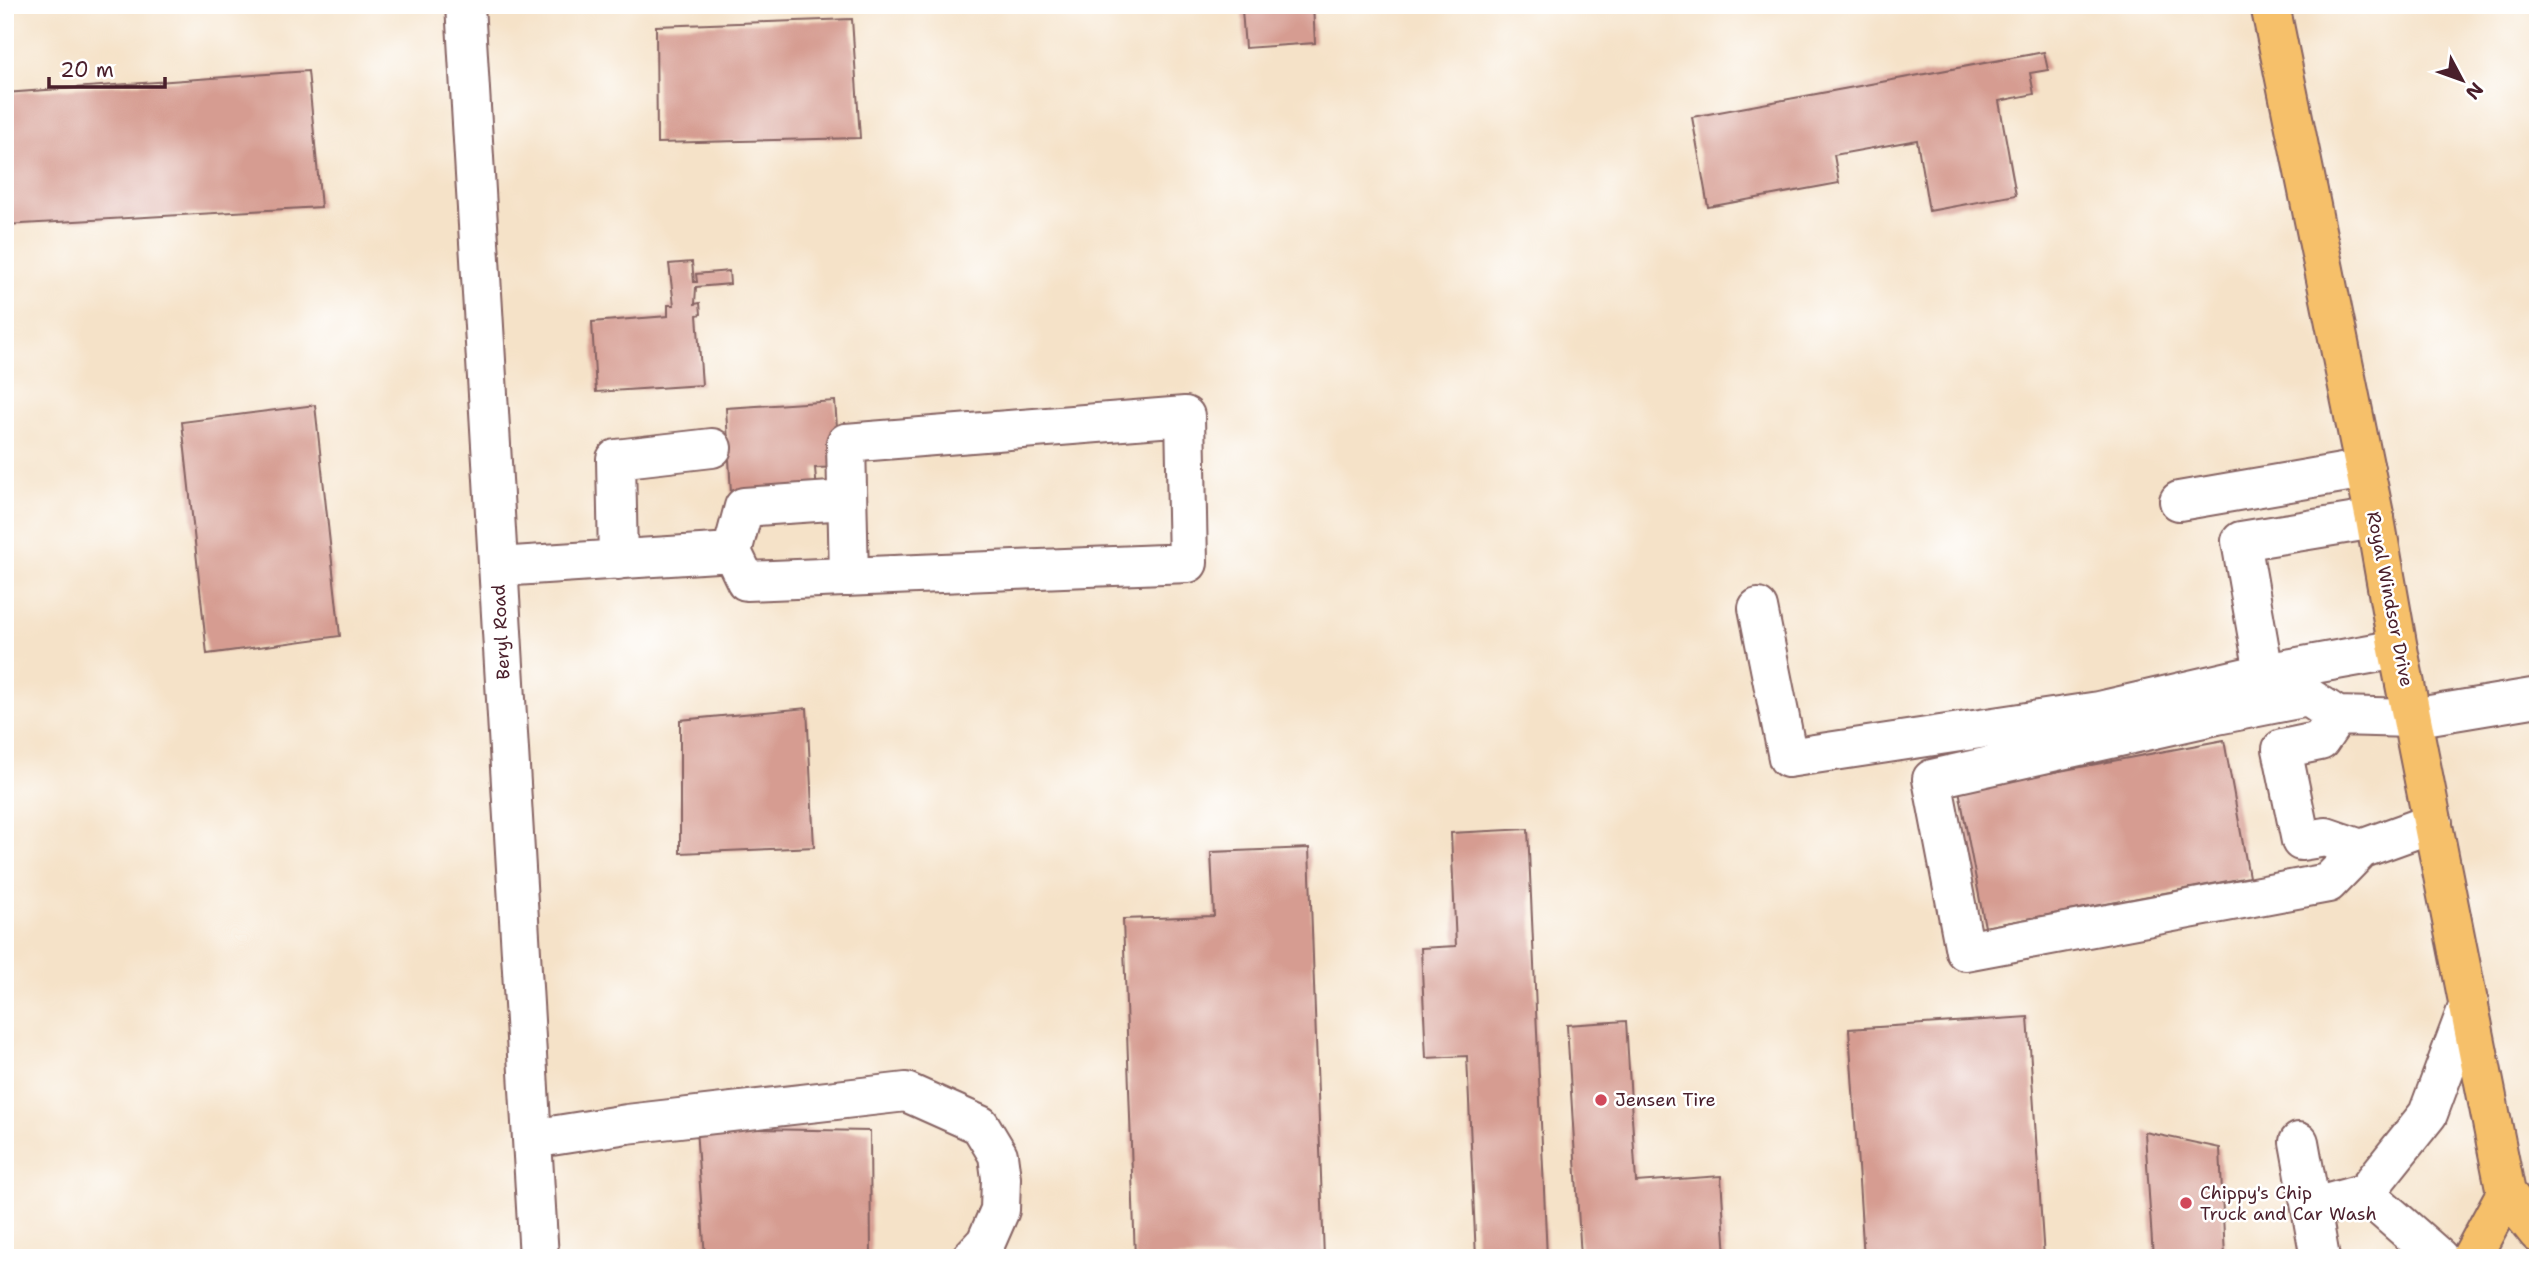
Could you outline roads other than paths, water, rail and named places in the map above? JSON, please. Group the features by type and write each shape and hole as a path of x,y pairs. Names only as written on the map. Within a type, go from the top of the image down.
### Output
{"main road":[{"name":"Royal Windsor Drive","path":"2270,5 2375,519 2398,649 2506,1193 2538,1233"},
{"path":"2471,1258 2506,1193"}],"street":[{"name":"Beryl Road","path":"464,5 539,1258"},
{"path":"846,500 744,507 732,552 746,581 849,577 1188,563 1185,416 846,443 849,577"},
{"path":"618,560 616,459 712,448"},
{"path":"2179,501 2365,469"},
{"path":"2264,673 2241,541 2375,519"},
{"path":"498,567 732,552"},
{"path":"1758,608 1788,758 2099,711 2264,673 2398,649"},
{"path":"2433,823 2361,849 2328,883 1965,951 1932,779 2308,697 2337,716 2412,718 2538,696"},
{"path":"2337,716 2320,741 2282,749 2301,841 2326,837 2361,849"},
{"path":"2311,1208 2365,1193 2428,1114 2469,1004"},
{"path":"532,1139 627,1124 906,1092 980,1125 998,1155 1001,1178 1000,1210 986,1242 971,1258"},
{"path":"2299,1142 2320,1258"},
{"path":"2365,1193 2439,1258"}],"place":[{"name":"Jensen Tire","path":"1601,1100"},
{"name":"Chippy's Chip Truck and Car Wash","path":"2186,1203"}]}
